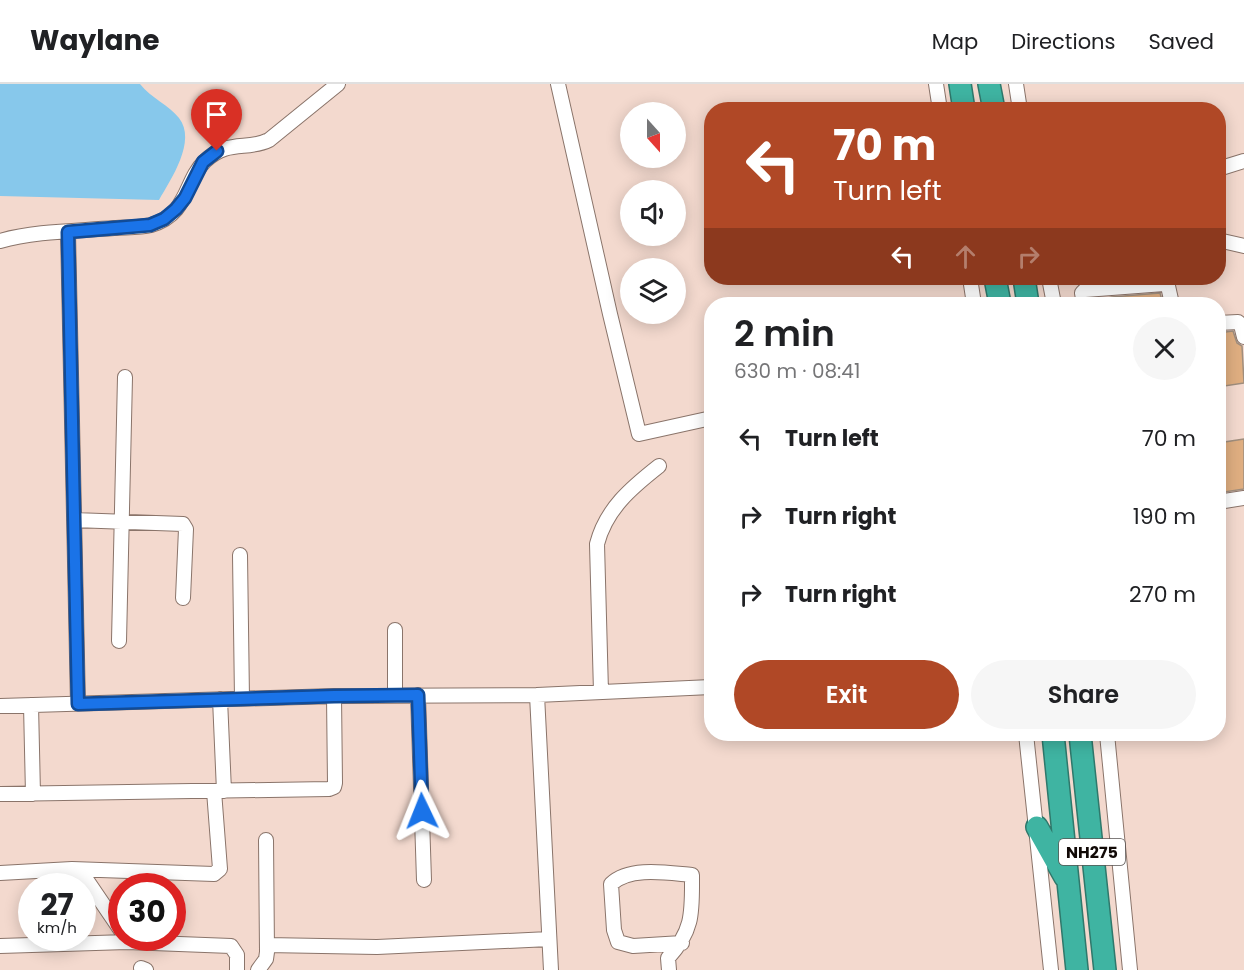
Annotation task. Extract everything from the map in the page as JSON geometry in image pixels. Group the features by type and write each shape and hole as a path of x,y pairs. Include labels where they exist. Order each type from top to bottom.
{"highway":[{"path":"960,84 963,102"},
{"path":"989,84 992,102"},
{"name":"NH275","path":"1054,741 1077,970"},
{"name":"NH275","path":"1081,741 1105,970"},
{"path":"1037,827 1069,882"}],"street":[{"path":"0,241 150,225 164,219 185,198 203,162 217,151 232,146 264,143 338,84"},
{"path":"558,84 609,314 639,434 704,419"},
{"path":"936,84 939,102"},
{"path":"1016,84 1019,102"},
{"path":"1226,167 1244,161"},
{"path":"68,232 78,704"},
{"path":"1226,242 1244,246"},
{"path":"1083,297 1082,293 1085,290 1151,285"},
{"path":"1226,323 1238,322 1242,325 1244,337"},
{"path":"119,641 126,377"},
{"path":"601,692 597,544 601,528 624,494 659,466"},
{"path":"1226,501 1244,498"},
{"path":"74,520 183,524 186,529 183,598"},
{"path":"240,555 242,699"},
{"path":"395,630 395,695"},
{"path":"0,706 334,696 537,695 704,687"},
{"path":"418,695 424,880"},
{"path":"537,695 551,970"},
{"path":"0,795 329,789 334,787 334,696"},
{"path":"0,873 72,869 214,874 218,872 220,869 220,699"},
{"path":"31,705 33,794"},
{"name":"NH275","path":"1027,741 1051,970"},
{"name":"NH275","path":"1108,741 1130,970"},
{"path":"258,970 266,959 267,945 266,840"},
{"path":"72,869 86,879 108,913"},
{"path":"669,970 668,958 682,943 689,926 692,875 636,873 620,876 612,884 614,930 618,942 633,946 682,943"},
{"path":"0,946 108,938"},
{"path":"267,945 377,947 549,939"},
{"path":"186,942 225,945 235,950 237,970"}],"water":[{"path":"0,84 140,84 175,113 184,127 184,149 170,182 159,200 0,196"}],"building":[{"path":"1160,293 1161,297 1112,297"},
{"path":"1233,331 1237,343 1242,346 1244,383 1226,386 1226,332"},
{"path":"1244,439 1244,489 1226,492 1226,442"}],"route":[{"path":"217,151 203,162 185,198 164,219 150,225 68,232 78,704 418,695 422,811"}]}
